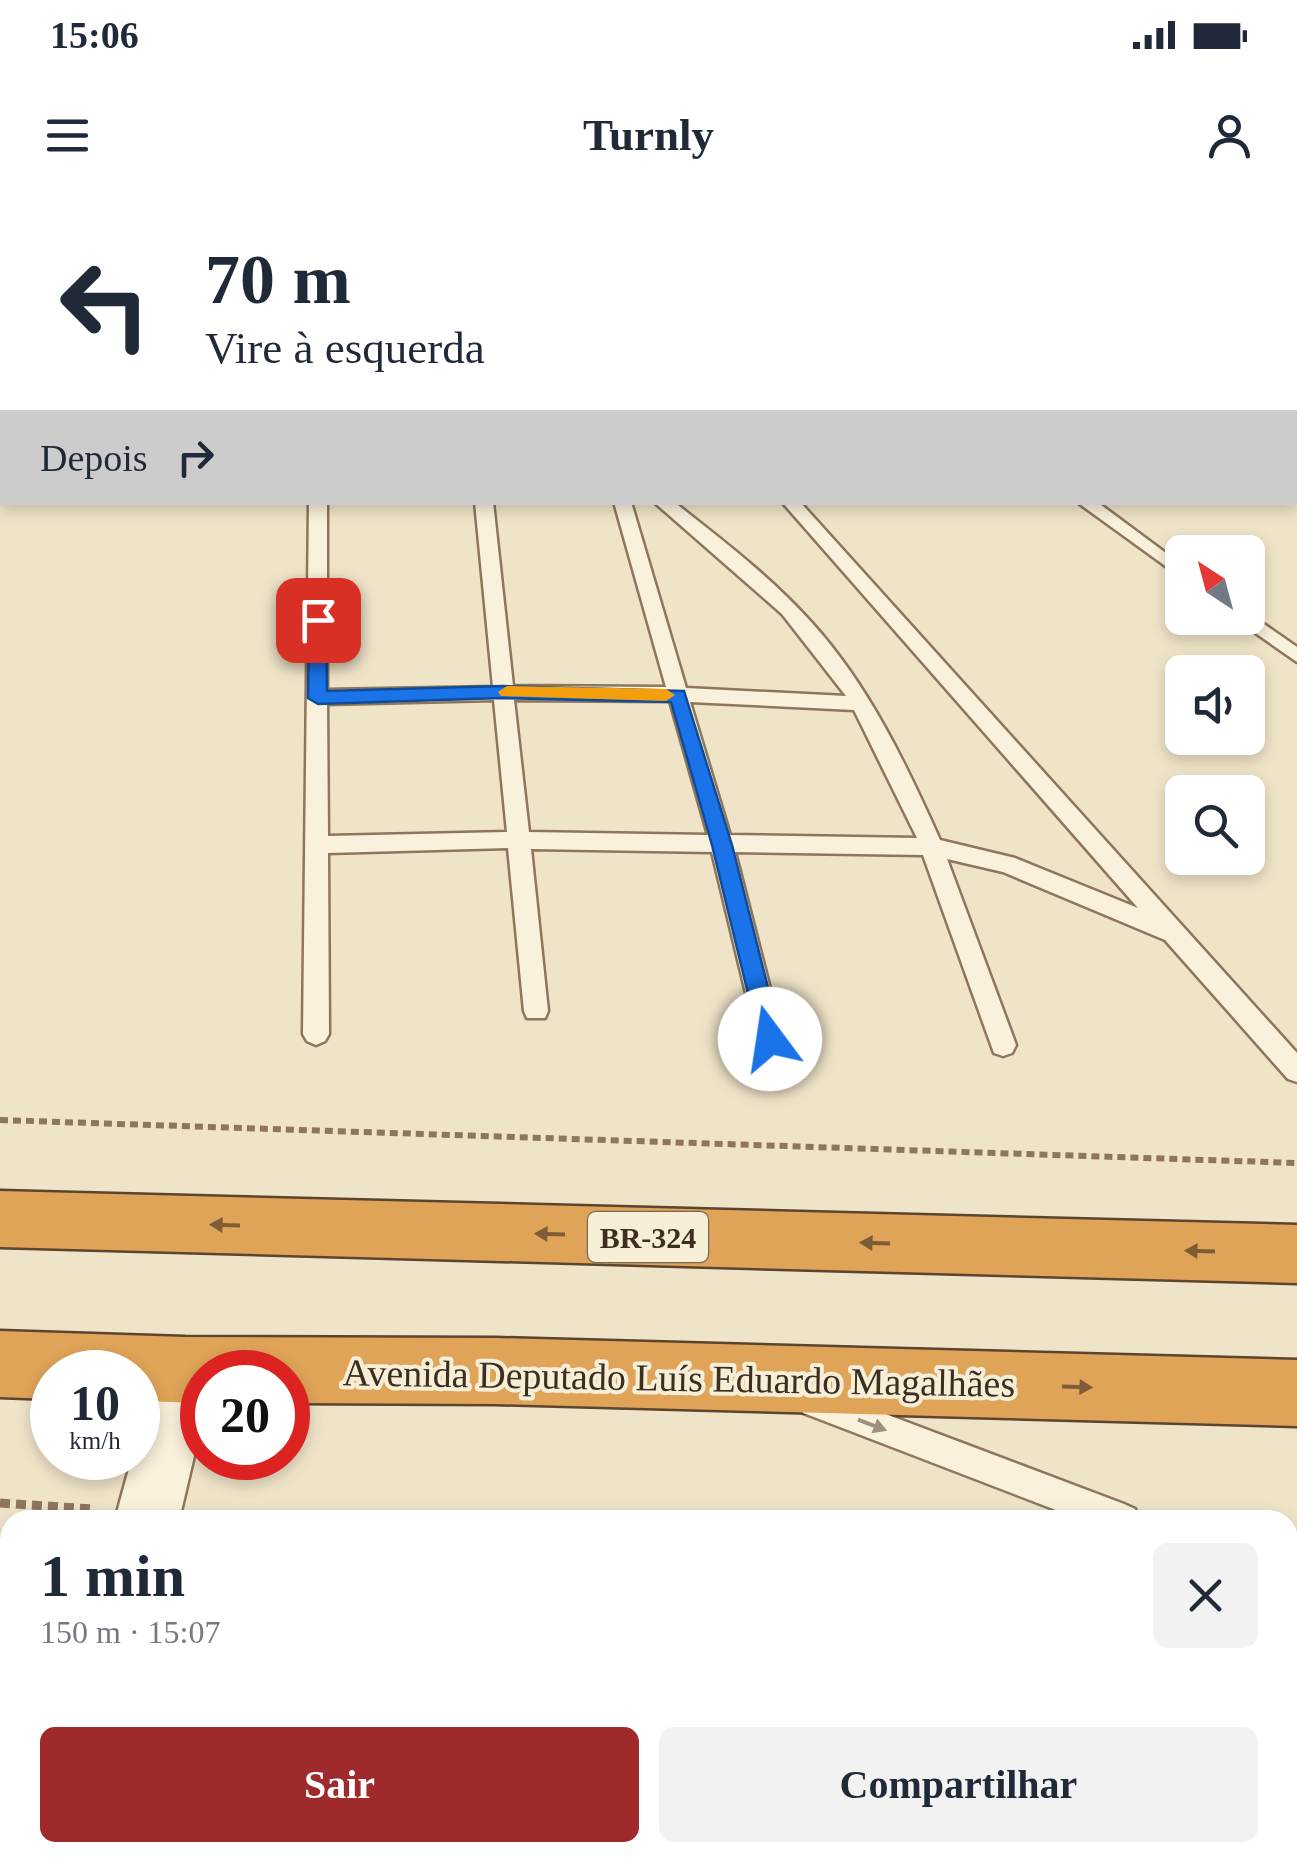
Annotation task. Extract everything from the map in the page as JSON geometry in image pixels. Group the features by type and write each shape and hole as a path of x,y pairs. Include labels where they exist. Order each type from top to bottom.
{"highway":[{"name":"BR-324","path":"0,1219 1297,1254"},
{"name":"Avenida Deputado Luís Eduardo Magalhães","path":"0,1364 180,1370"},
{"name":"Avenida Deputado Luís Eduardo Magalhães","path":"310,1372 748,1378 1297,1393"}],"street":[{"path":"150,1510 180,1390"}],"lane":[{"path":"316,1034 318,505"},
{"path":"484,505 536,1011"},
{"path":"623,505 722,845 770,1039"},
{"path":"666,505 764,587 823,649 861,704 932,846 1003,1044"},
{"path":"793,505 1297,1071"},
{"path":"1089,505 1165,561"},
{"path":"1265,633 1297,656"},
{"path":"318,698 502,692 780,698 861,704"},
{"path":"317,845 516,840 932,846 1007,864 1174,933"},
{"path":"748,1378 1098,1510"}],"path":[{"path":"0,1120 1297,1163"},
{"path":"0,1503 80,1510"}],"slow traffic":[{"path":"507,692 666,695"}],"route":[{"path":"318,620 318,698 502,692 678,696 722,845 770,1039"}]}
